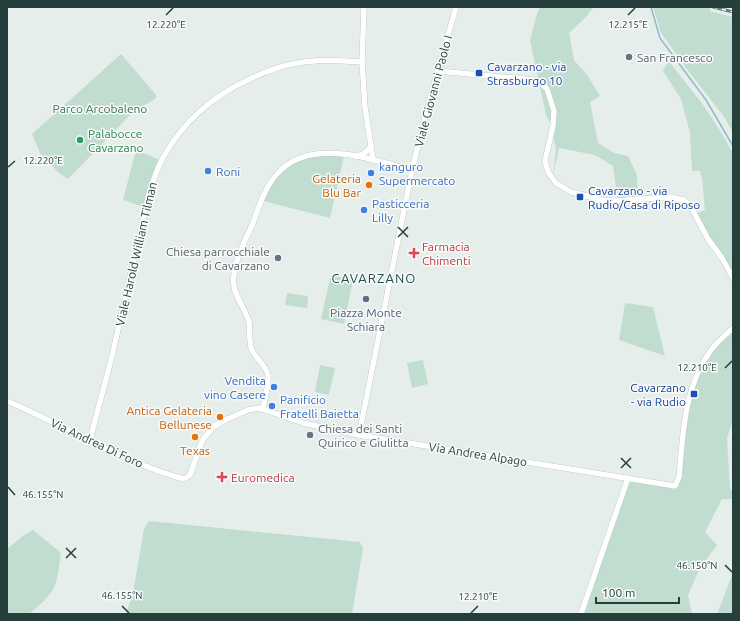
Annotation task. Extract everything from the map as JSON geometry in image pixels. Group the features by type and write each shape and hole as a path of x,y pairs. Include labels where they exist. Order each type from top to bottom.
{"street":[{"path":"364,7 362,62 365,107 373,160"},
{"name":"Viale Giovanni Paolo I","path":"360,435 412,170 456,7"},
{"name":"Viale Harold William Tilman","path":"90,440 112,356 148,198 155,174 162,158 180,131 191,118 236,85 280,67 300,62 334,60 362,62"},
{"path":"438,71 534,80 542,84 547,89 554,111 553,126 545,161 548,172 556,183 571,192 602,200 612,201 671,197 684,200 692,207 708,239 722,258 733,278"},
{"path":"356,157 361,156 366,152 371,145"},
{"path":"263,408 268,375 265,367 250,346 248,321 234,288 234,273 269,186 282,169 299,158 311,155 336,154 373,160 412,170"},
{"name":"Via Andrea Alpago","path":"263,408 309,424 360,435 675,486 679,477 686,409 693,385 700,368 711,350 733,328"},
{"name":"Via Andrea Di Foro","path":"7,401 115,453 150,468 184,479 189,477 202,441 213,427 248,410 263,408"},
{"path":"581,614 628,478"}],"green space":[{"path":"540,7 594,7 569,33 574,60 587,75 600,96 590,102 598,143 614,153 628,156 637,175 638,201 618,202 613,166 595,155 559,148 553,175 556,149 551,125 546,115 530,41"},
{"path":"653,7 710,7 710,11 733,17 733,133 725,118 661,33"},
{"name":"Parco Arcobaleno","path":"121,54 156,95 156,98 131,114 68,179 59,173 40,153 32,134"},
{"path":"668,60 704,106 733,153 733,283 726,266 696,214 705,210 702,178 700,171 692,171 690,133 681,99 663,71"},
{"path":"136,150 160,160 143,207 123,200"},
{"path":"317,152 344,156 330,218 263,201 276,172"},
{"path":"331,275 353,280 344,324 321,319"},
{"path":"287,293 308,296 307,308 285,305"},
{"path":"625,303 653,307 665,356 619,340"},
{"path":"733,327 733,420 727,438 730,489 733,490 733,499 722,499 705,532 717,545 700,568 688,595 692,614 579,614 627,476 679,486 687,409 693,388 710,354"},
{"path":"423,360 428,384 412,388 407,363"},
{"path":"320,365 335,368 329,395 315,392"},
{"path":"149,521 360,542 363,548 352,614 126,614 133,593 144,529"},
{"path":"33,530 61,553 56,582 54,588 45,600 29,614 7,614 7,549 24,535"},
{"path":"733,573 733,614 717,614"}],"waterway":[{"path":"651,7 660,38 706,100 733,146"}],"railway":[{"path":"713,7 733,12"}],"place":[{"name":"San Francesco","path":"629,57"},
{"name":"Cavarzano - via Strasburgo 10","path":"479,73"},
{"name":"Palabocce Cavarzano","path":"80,140"},
{"name":"Roni","path":"208,171"},
{"name":"kanguro Supermercato","path":"371,173"},
{"name":"Gelateria Blu Bar","path":"369,185"},
{"name":"Cavarzano - via Rudio/Casa di Riposo","path":"580,197"},
{"name":"Pasticceria Lilly","path":"364,210"},
{"name":"Farmacia Chimenti","path":"414,253"},
{"name":"Chiesa parrocchiale di Cavarzano","path":"278,258"},
{"name":"Piazza Monte Schiara","path":"366,299"},
{"name":"Vendita vino Casere","path":"274,387"},
{"name":"Cavarzano - via Rudio","path":"694,394"},
{"name":"Panificio Fratelli Baietta","path":"272,406"},
{"name":"Antica Gelateria Bellunese","path":"220,417"},
{"name":"Chiesa dei Santi Quirico e Giulitta","path":"310,435"},
{"name":"Texas","path":"195,437"},
{"name":"Euromedica","path":"222,477"}],"district":[{"name":"CAVARZANO","path":"374,278"}]}
